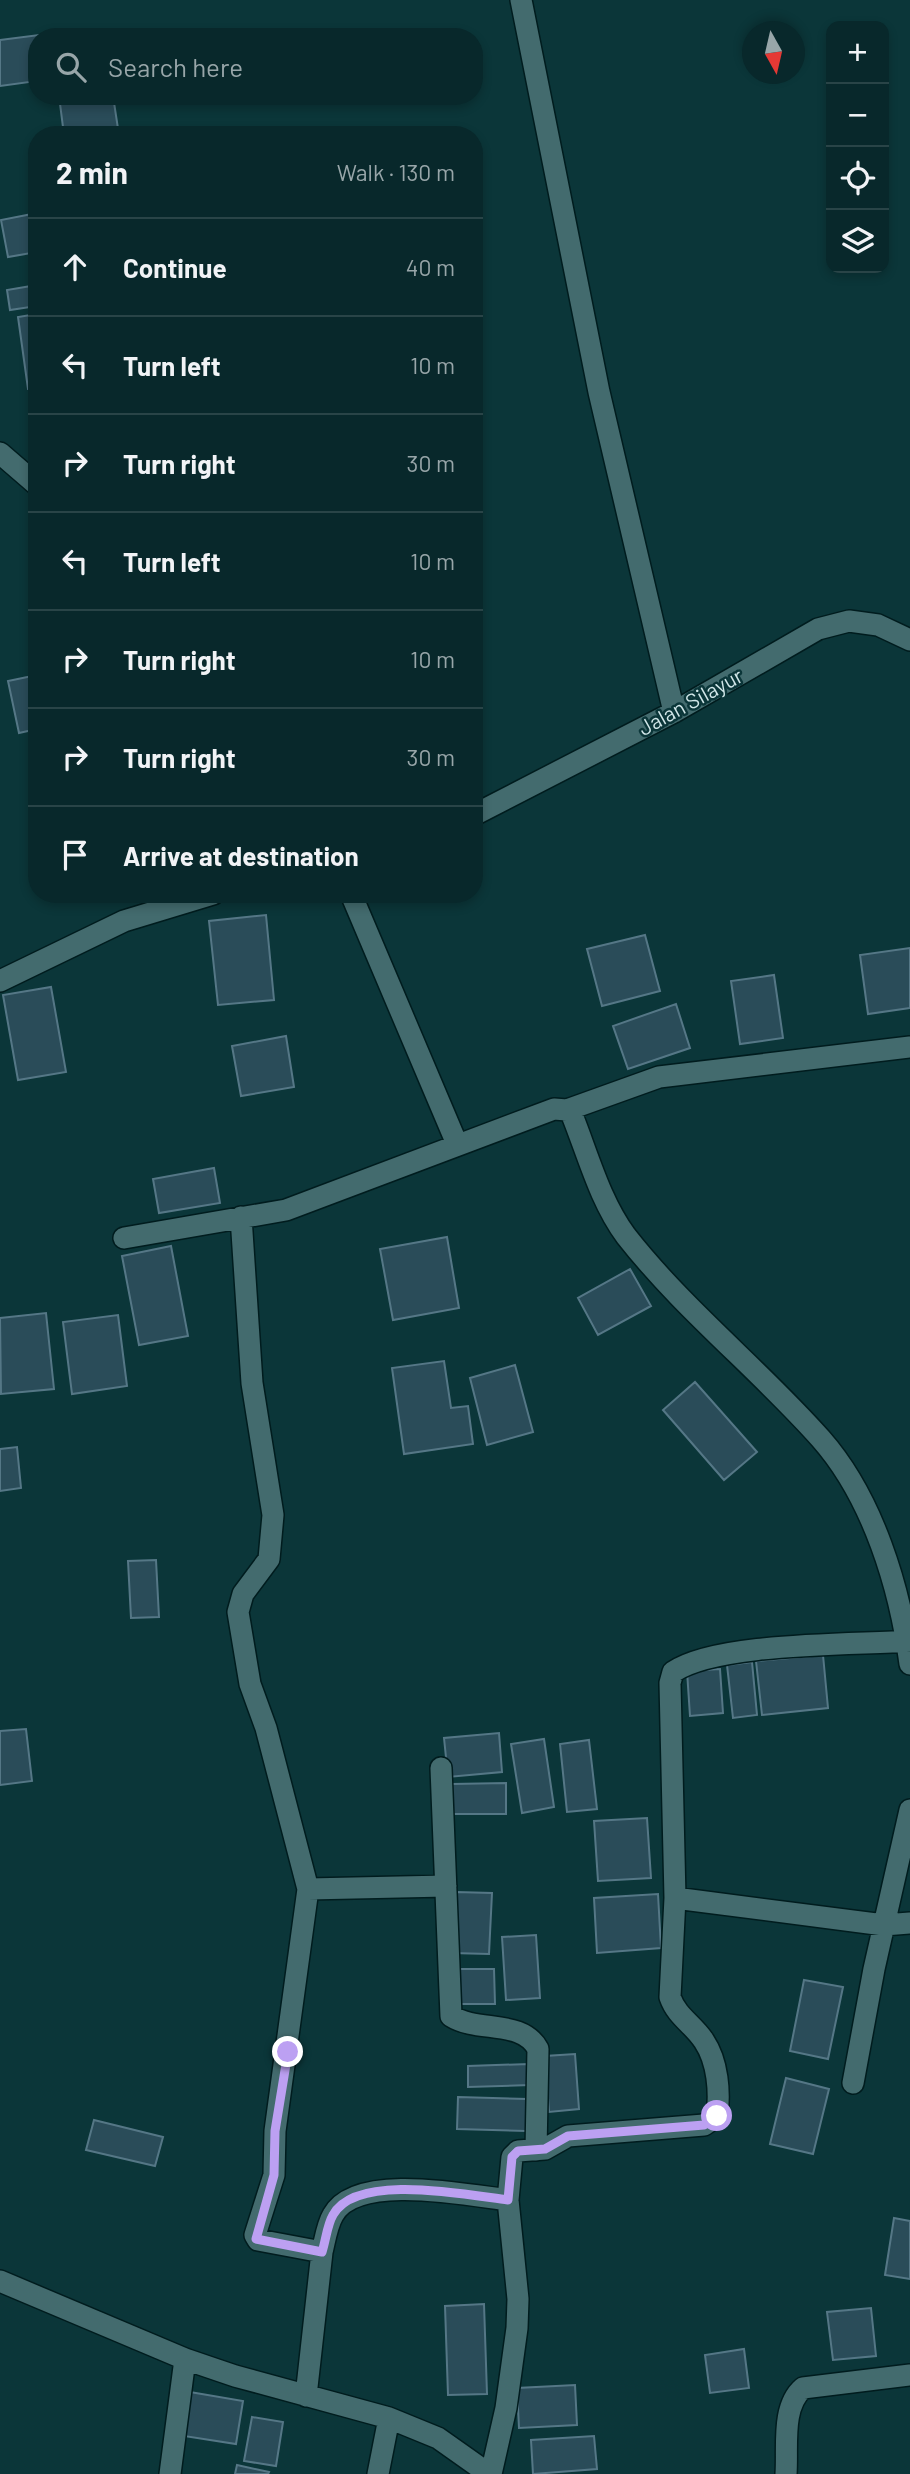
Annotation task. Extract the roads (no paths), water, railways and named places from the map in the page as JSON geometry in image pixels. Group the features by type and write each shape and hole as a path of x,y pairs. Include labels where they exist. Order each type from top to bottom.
{"street":[{"path":"521,0 599,392 674,712"},
{"path":"0,453 28,477"},
{"name":"Jalan Silayur","path":"483,804 674,712 818,628 849,621 878,625 910,640"},
{"path":"0,981 124,921 183,903"},
{"path":"355,903 457,1144"},
{"path":"124,1238 286,1210 554,1109 567,1110 659,1077 910,1047"},
{"path":"567,1110 572,1115 604,1198 625,1234 662,1277 822,1441 850,1480 885,1560 909,1641 910,1664"},
{"path":"241,1217 252,1383 273,1514 269,1559 243,1594 238,1612 250,1684 266,1728 308,1889 275,2131 274,2175 255,2235 258,2240 322,2252"},
{"path":"0,2281 185,2359 306,2396 389,2417 438,2438 490,2474 506,2408 517,2328 518,2299 508,2200 514,2155 524,2150 536,2150 568,2136 704,2125 717,2116 717,2076 713,2065 703,2040 675,2011 670,1997 676,1898 670,1683 673,1672 701,1661 751,1650 909,1641"},
{"path":"441,1768 451,2015 475,2026 523,2032 533,2039 538,2049 536,2150"},
{"path":"853,2083 910,1810"},
{"path":"308,1889 446,1886"},
{"path":"676,1898 884,1925 910,1923"},
{"path":"306,2396 322,2252 333,2215 359,2195 381,2190 508,2200"},
{"path":"170,2474 185,2359"},
{"path":"786,2474 789,2410 793,2396 803,2388 910,2375"},
{"path":"378,2474 389,2417"}]}
